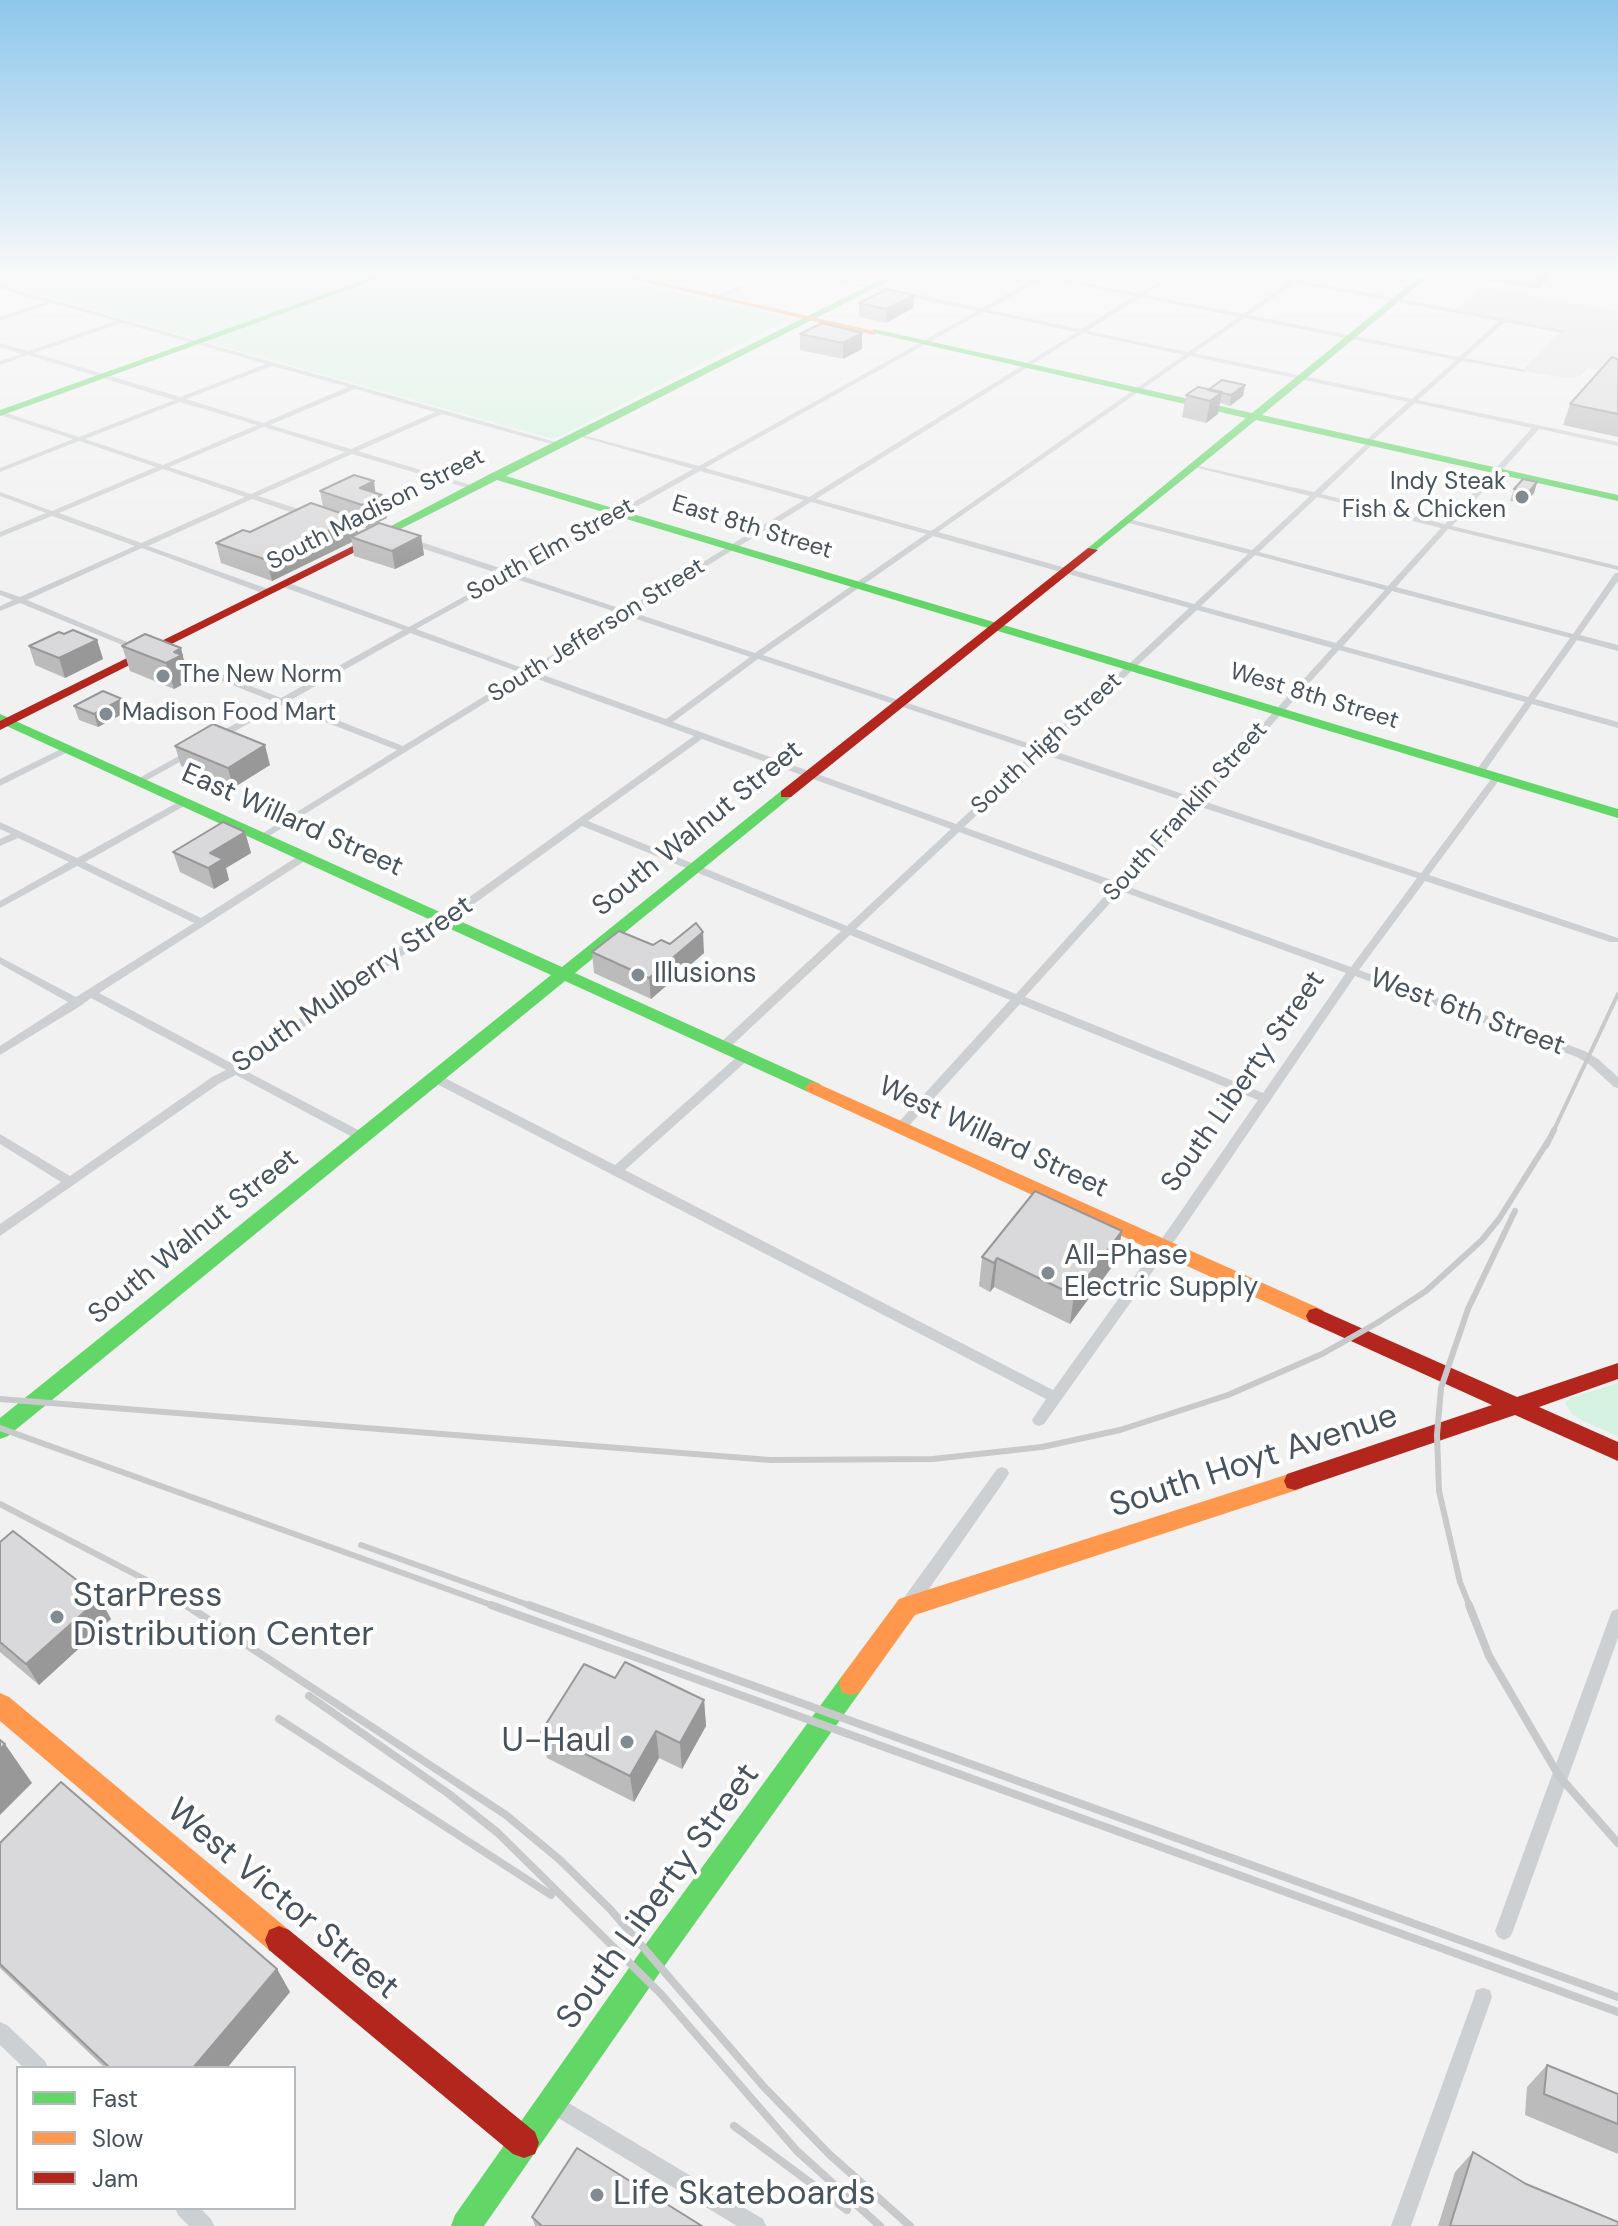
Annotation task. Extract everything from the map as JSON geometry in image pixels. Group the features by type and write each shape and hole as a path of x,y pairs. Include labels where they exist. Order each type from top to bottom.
{"main road":[{"path":"0,413 102,376"},
{"name":"South Madison Street","path":"3,722 692,376"},
{"path":"1073,376 1618,498"},
{"name":"South Walnut Street","path":"0,1430 1196,466 1302,377"},
{"name":"East 8th Street","path":"494,476 996,626"},
{"name":"West 8th Street","path":"996,626 1618,814"},
{"name":"East Willard Street","path":"3,722 563,974"},
{"name":"West Willard Street","path":"563,974 1618,1452"},
{"name":"South Hoyt Avenue","path":"907,1607 1422,1440 1618,1371"},
{"name":"South Liberty Street","path":"466,2226 907,1607"},
{"name":"West Victor Street","path":"0,1705 442,2078 524,2143"}],"street":[{"path":"102,376 471,488"},
{"path":"0,470 240,376"},
{"path":"314,376 557,444"},
{"name":"South Elm Street","path":"211,741 861,376"},
{"name":"South Jefferson Street","path":"261,838 1008,376"},
{"path":"668,722 757,655 1155,376"},
{"path":"1297,376 1618,444"},
{"name":"South High Street","path":"724,1046 1441,376"},
{"path":"0,535 354,387"},
{"path":"0,609 440,412"},
{"path":"0,413 312,516"},
{"name":"South Franklin Street","path":"901,1127 1537,427"},
{"path":"577,434 1618,725"},
{"path":"1196,466 1618,568"},
{"name":"West 6th Street","path":"0,494 141,546 408,629 1581,1054 1618,1084"},
{"path":"1128,520 1618,648"},
{"path":"374,534 509,573 1614,940"},
{"name":"South Liberty Street","path":"1039,1420 1353,971 1424,877 1530,701 1618,575"},
{"path":"0,592 405,750"},
{"name":"South Mulberry Street","path":"0,1231 216,1080 234,1071 702,735"},
{"path":"137,782 198,748"},
{"path":"0,783 65,750"},
{"path":"0,905 183,803"},
{"path":"581,822 1266,1099"},
{"path":"0,825 203,923"},
{"path":"0,843 18,834"},
{"path":"0,1051 304,857"},
{"path":"0,960 78,1003"},
{"path":"92,994 362,1137"},
{"path":"616,1171 745,1056"},
{"path":"435,1078 1054,1397"},
{"path":"0,1138 70,1182"},
{"path":"907,1607 1002,1473"},
{"path":"1504,1931 1618,1616"},
{"path":"1401,2226 1483,1997"},
{"path":"0,2032 36,2066"},
{"path":"552,2103 756,2226"},
{"path":"187,2210 204,2226"}],"green space":[{"path":"328,376 678,376 559,437 550,438"},
{"path":"1618,1383 1618,1436 1583,1421 1572,1414 1565,1403 1570,1398"}],"building":[{"path":"1595,376 1618,376 1618,414 1570,404"},
{"path":"1222,380 1245,385 1231,395 1208,390"},
{"path":"1198,387 1222,392 1210,401 1186,395"},
{"path":"354,475 374,481 360,488 382,495 362,505 320,491"},
{"path":"1523,479 1537,482 1528,493 1514,489"},
{"path":"311,503 355,518 267,560 216,543 243,530 250,532"},
{"path":"379,523 421,536 392,551 351,537"},
{"path":"73,630 97,640 59,658 29,646 59,632 64,634"},
{"path":"145,634 181,648 174,652 182,655 166,663 122,646"},
{"path":"103,691 122,699 94,714 74,706"},
{"path":"213,724 265,745 228,768 175,746"},
{"path":"223,822 245,832 210,853 223,859 208,868 173,852"},
{"path":"696,923 703,932 649,978 592,952 619,931 653,945 661,940 670,944"},
{"path":"1035,1191 1122,1231 1074,1295 997,1258 994,1263 982,1257"},
{"name":"StarPress Distribution Center","path":"13,1531 100,1598 26,1664 0,1642 0,1542"},
{"path":"625,1662 704,1700 680,1743 656,1731 630,1776 541,1732 584,1664 615,1678"},
{"path":"61,1782 277,1969 195,2066 108,2066 0,1964 0,1843"},
{"path":"1547,2065 1618,2094 1618,2124 1544,2094"},
{"name":"Life Skateboards","path":"577,2148 702,2226 542,2226 532,2217"},
{"path":"1473,2152 1526,2184 1618,2222 1618,2226 1450,2226"}],"railway":[{"path":"1553,1132 1618,994"},
{"path":"1550,1138 1553,1132"},
{"path":"0,1399 770,1460 933,1459 1042,1447 1120,1430 1228,1395 1322,1354 1377,1323 1426,1291 1482,1240 1499,1219 1550,1138"},
{"path":"1546,1146 1550,1138"},
{"path":"1470,1607 1460,1582 1439,1491 1437,1435 1441,1388 1468,1309 1515,1211"},
{"path":"0,1428 497,1607"},
{"path":"0,1504 150,1582 189,1607"},
{"path":"361,1545 534,1607"},
{"path":"186,1605 506,1815 560,1860 610,1909 764,2087 829,2154 910,2226"},
{"path":"491,1605 1618,2012"},
{"path":"529,1605 1618,1997"},
{"path":"1469,1605 1489,1656 1559,1776 1618,1843"},
{"path":"309,1696 449,1794 498,1833 661,1994 797,2151 880,2226"},
{"path":"279,1719 551,1895"},
{"path":"734,2126 847,2210"}],"traffic: fast":[{"path":"0,413 103,376"},
{"path":"355,548 696,376"},
{"path":"1071,376 1618,498"},
{"path":"1092,550 1304,376"},
{"path":"494,476 1618,814"},
{"path":"0,718 814,1088"},
{"path":"0,1430 786,794"},
{"path":"466,2226 653,1958 851,1684"}],"traffic: slow":[{"path":"814,1088 1316,1316"},
{"path":"851,1684 907,1607 1295,1481"},
{"path":"0,1705 279,1940"}],"traffic: jam":[{"path":"1,726 355,548"},
{"path":"786,794 1092,550"},
{"path":"1316,1316 1618,1452"},
{"path":"1295,1481 1618,1371"},
{"path":"279,1940 524,2143"}],"place":[{"name":"Indy Steak Fish & Chicken","path":"1522,497"},
{"name":"The New Norm","path":"163,676"},
{"name":"Madison Food Mart","path":"106,714"},
{"name":"Illusions","path":"638,975"},
{"name":"All-Phase Electric Supply","path":"1048,1273"},
{"name":"StarPress Distribution Center","path":"57,1617"},
{"name":"U-Haul","path":"627,1742"},
{"name":"Life Skateboards","path":"597,2195"}]}
